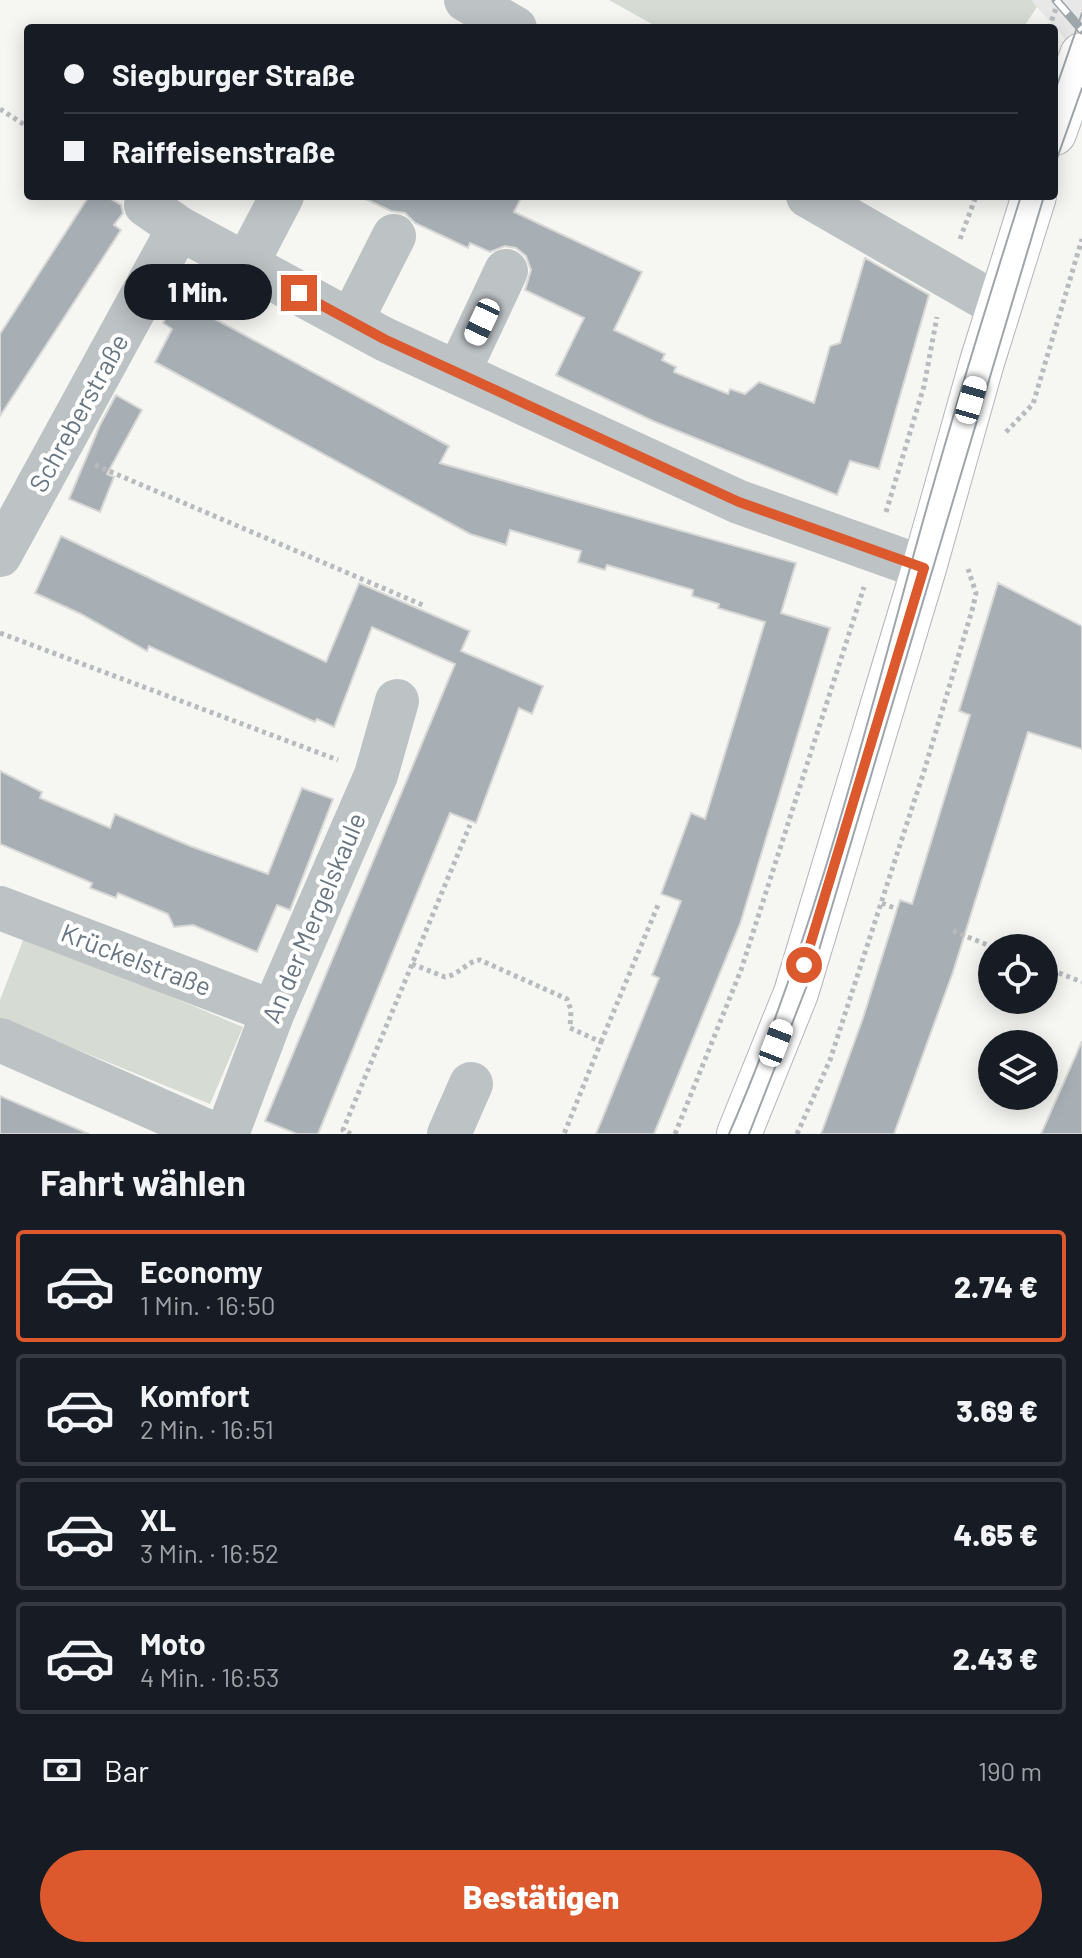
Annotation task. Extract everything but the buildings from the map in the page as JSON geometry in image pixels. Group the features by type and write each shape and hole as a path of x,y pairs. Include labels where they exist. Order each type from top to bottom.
{"main road":[{"path":"1058,122 1082,55"},
{"path":"739,1134 796,993 1033,200"}],"street":[{"path":"466,0 508,24"},
{"path":"149,200 146,205 179,228 384,339 739,502 924,568"},
{"path":"246,265 280,200"},
{"path":"815,200 999,306"},
{"name":"Schreberstraße","path":"0,555 179,228"},
{"path":"351,321 394,236"},
{"path":"458,373 506,271"},
{"name":"An der Mergelskaule","path":"227,1134 273,1012 376,775 397,701"},
{"name":"Krückelstraße","path":"0,908 273,1012"},
{"path":"0,1040 213,1134"},
{"path":"449,1134 471,1084"}],"path":[{"path":"1050,24 1059,0"},
{"path":"0,109 24,124"},
{"path":"675,1134 741,970 823,719 924,386 941,292 975,200"},
{"path":"1000,437 1033,404 1082,239"},
{"path":"59,450 425,606"},
{"path":"797,1134 830,1060 973,607 976,593 966,562"},
{"path":"0,633 376,775"},
{"path":"351,1134 343,1130 470,825"},
{"path":"882,903 897,909"},
{"path":"564,1134 658,905"},
{"path":"953,931 978,941"},
{"path":"412,964 445,977 459,973 470,962 480,960 567,999 571,1010 570,1028 601,1042"},
{"path":"1058,973 1082,982"}],"shaded area":[{"path":"609,0 1031,0 1037,7 1026,24 652,24"},
{"path":"1031,0 1082,0 1082,58 1058,31 1058,24 1052,24"},
{"path":"25,935 243,1027 210,1104 0,1018 0,1000"}],"tram line":[{"path":"1058,82 1082,13"},
{"path":"1058,156 1082,88"},
{"path":"729,1134 783,996 830,854 936,474 1020,200"},
{"path":"749,1134 813,970 1043,200"}],"railway":[{"path":"1056,0 1082,30"}],"route":[{"path":"299,293 384,339 739,502 924,568 804,965"}]}
